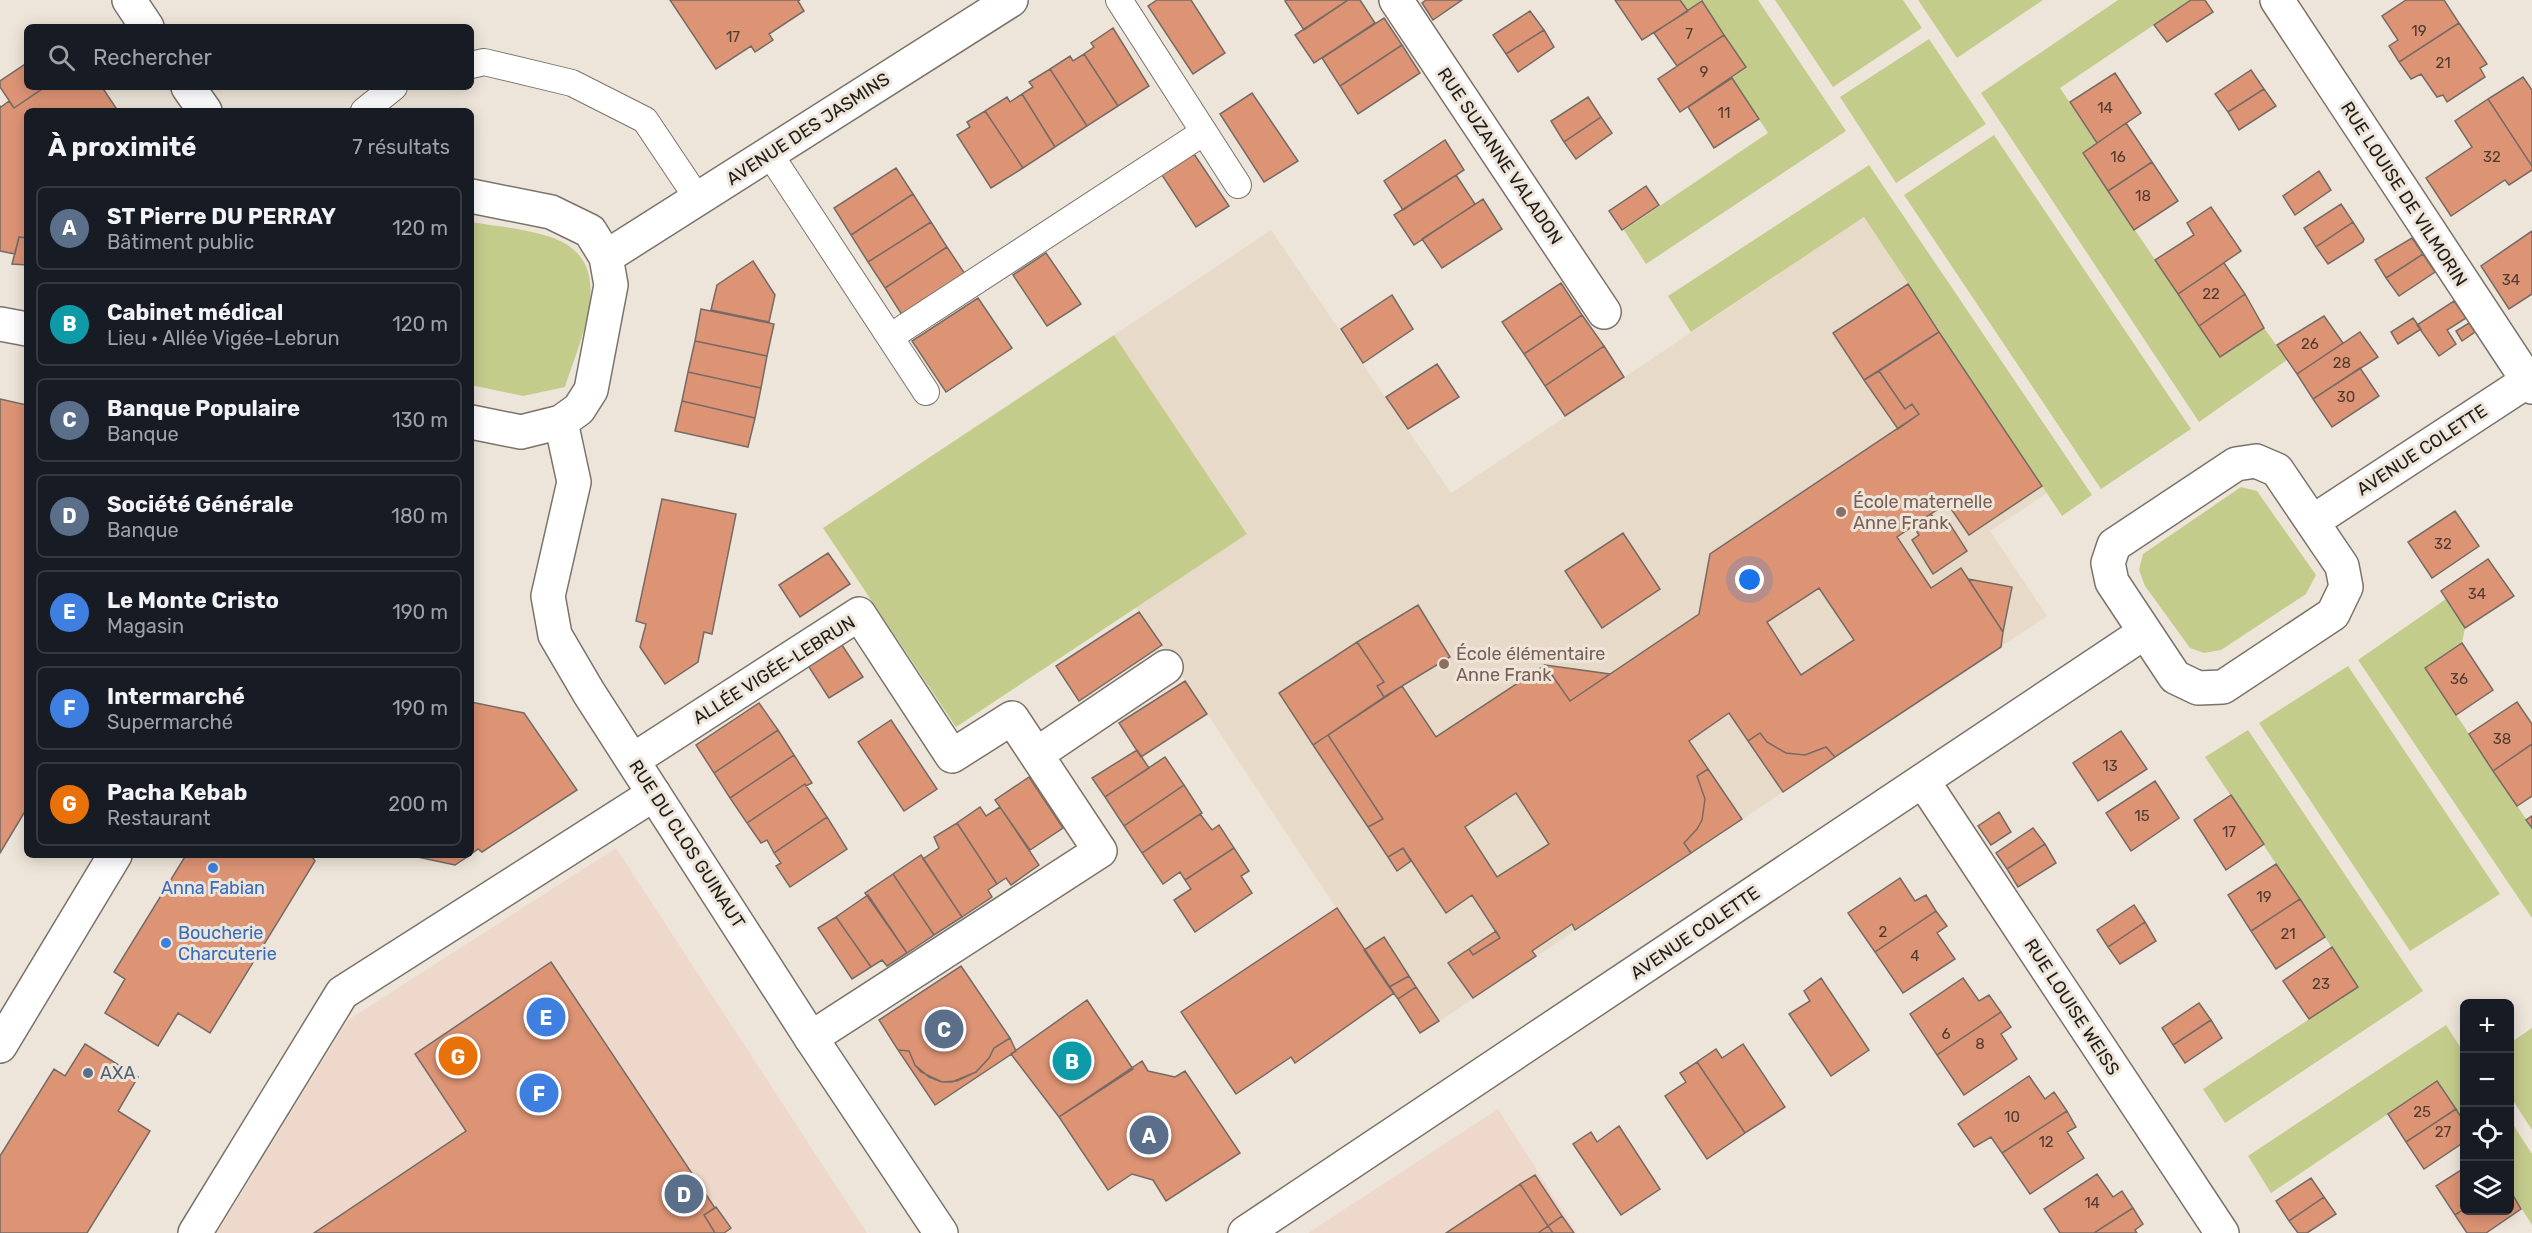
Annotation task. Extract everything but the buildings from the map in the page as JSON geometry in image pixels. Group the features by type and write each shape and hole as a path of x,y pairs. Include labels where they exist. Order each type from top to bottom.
{"street":[{"path":"129,0 145,24"},
{"name":"AVENUE DES JASMINS","path":"606,257 1011,0"},
{"name":"RUE SUZANNE VALADON","path":"1396,0 1604,312"},
{"name":"RUE LOUISE DE VILMORIN","path":"2277,0 2530,382"},
{"path":"190,90 203,108"},
{"path":"474,197 551,212 590,231 606,257 611,285 591,390 579,410 561,422 521,432 474,423"},
{"path":"0,324 24,328"},
{"name":"AVENUE COLETTE","path":"2312,522 2530,382"},
{"name":"RUE DU CLOS GUINAUT","path":"561,422 574,482 548,596 555,635 811,1038 941,1233"},
{"path":"2256,461 2277,470 2312,522 2342,566 2346,587 2333,614 2223,687 2198,688 2175,677 2112,582 2108,563 2114,545 2236,464 2256,461"},
{"name":"ALLÉE VIGÉE-LEBRUN","path":"633,760 859,614 952,756 1012,718 1100,851 811,1038"},
{"name":"AVENUE COLETTE","path":"1245,1233 2145,632"},
{"path":"1037,754 1166,667"},
{"name":"RUE LOUISE WEISS","path":"1923,781 2222,1233"},
{"path":"195,1233 342,993 654,794"},
{"path":"0,1046 113,858"}],"lane":[{"path":"1119,0 1238,185"},
{"path":"474,64 484,62 572,83 645,120 698,199"},
{"path":"368,108 390,90"},
{"path":"890,337 1204,132"},
{"path":"770,153 926,392"}],"shaded area":[{"name":"École élémentaire Anne Frank","path":"1864,217 2047,493 1990,531 2047,616 1420,1034 1136,607 1247,534 1114,335 1271,230 1451,493"},
{"path":"616,848 867,1233 217,1233 348,1020"},
{"path":"1498,1109 1577,1233 1308,1233"}],"green space":[{"path":"1680,0 1758,0 1846,131 1646,264 1624,230 1768,133 1732,78 1746,67 1702,2 1688,11"},
{"path":"1775,0 1903,0 1922,28 1833,87"},
{"path":"1918,0 2043,0 1957,58"},
{"path":"2118,0 2191,0 2060,88 2097,143 2083,153 2220,356 2264,328 2287,360 2199,422 1981,93"},
{"path":"1929,39 1986,124 1896,183 1840,97"},
{"path":"1994,135 2191,429 2101,489 1904,195"},
{"path":"1869,165 2092,495 2062,516 1864,217 1691,332 1668,296"},
{"path":"474,222 544,235 568,245 583,260 590,279 590,299 586,322 565,387 523,396 474,386"},
{"path":"1114,335 1247,534 956,727 823,528"},
{"path":"2241,487 2257,491 2316,575 2306,594 2221,650 2204,653 2190,648 2145,586 2139,570 2143,554"},
{"path":"2446,599 2465,628 2462,643 2425,668 2532,828 2532,918 2358,660"},
{"path":"2348,666 2500,894 2410,951 2259,723"},
{"path":"2248,730 2423,991 2225,1123 2203,1089 2358,987 2205,757"},
{"path":"2446,1025 2460,1047 2460,1116 2437,1081 2271,1193 2248,1156"},
{"path":"2532,1028 2532,1130 2514,1102 2514,1040"},
{"path":"2514,1126 2532,1154 2532,1225 2514,1196"}],"place":[{"name":"École maternelle Anne Frank","path":"1841,512"},
{"name":"École élémentaire Anne Frank","path":"1444,664"},
{"name":"Anna Fabian","path":"213,868"},
{"name":"Boucherie Charcuterie","path":"166,943"},
{"name":"Le Monte Cristo","path":"546,1017"},
{"name":"Banque Populaire","path":"944,1029"},
{"name":"Pacha Kebab","path":"458,1056"},
{"name":"Cabinet médical","path":"1072,1061"},
{"name":"AXA","path":"88,1073"},
{"name":"Intermarché","path":"539,1093"},
{"name":"ST Pierre DU PERRAY","path":"1149,1135"},
{"name":"Société Générale","path":"684,1194"}]}
